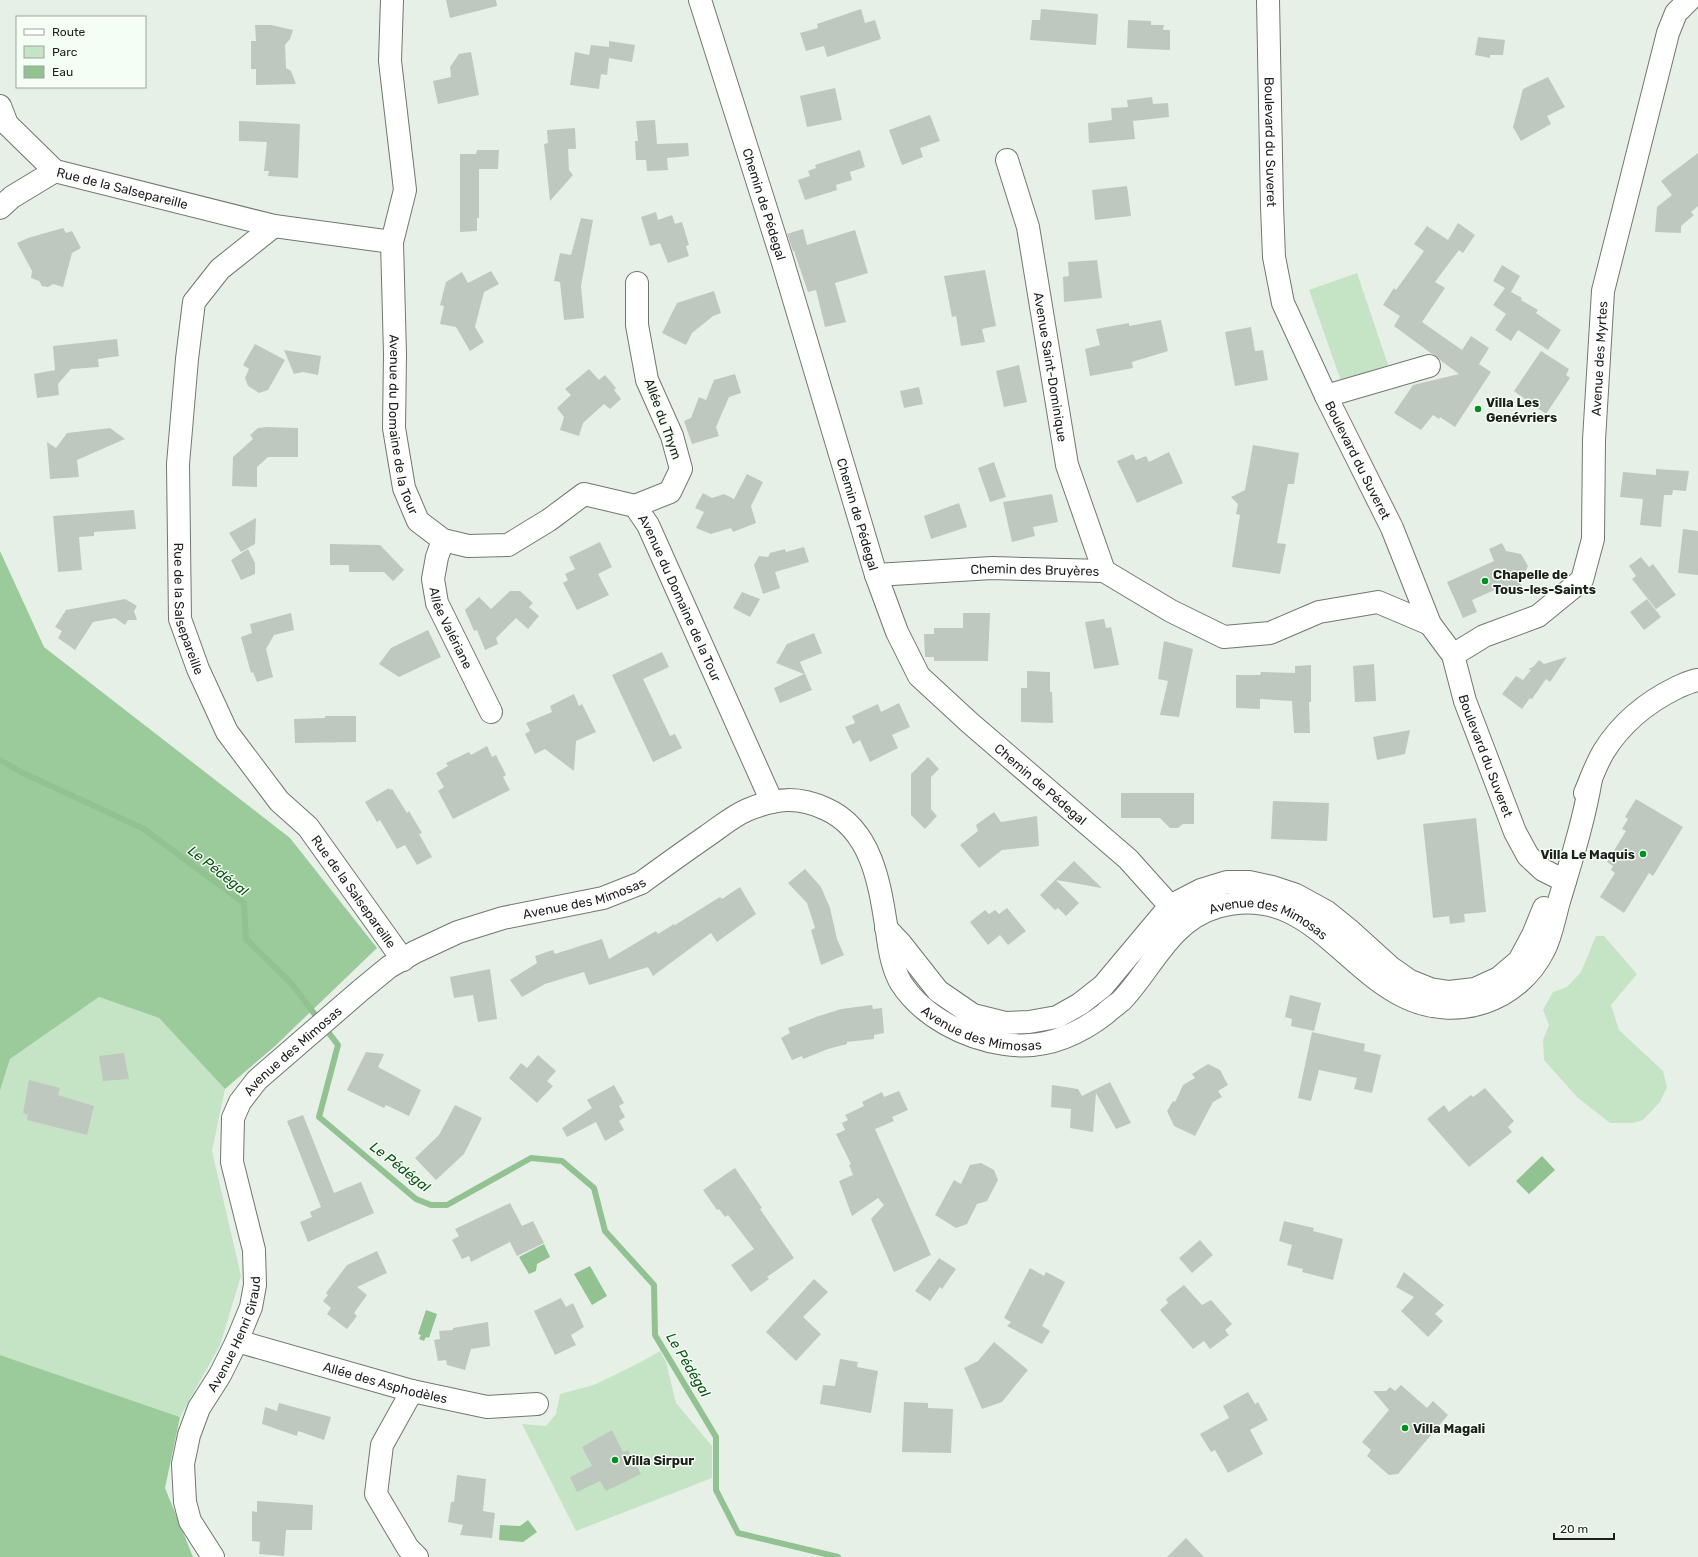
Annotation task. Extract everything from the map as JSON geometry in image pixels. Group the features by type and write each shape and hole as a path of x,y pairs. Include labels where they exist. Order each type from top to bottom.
{"street":[{"name":"Avenue du Domaine de la Tour","path":"392,0 390,60 405,190 392,242 395,354 394,428 404,488 418,521 443,540 468,546 508,545 549,520 584,494 635,506 648,525 772,802"},
{"name":"Chemin de Pédegal","path":"700,0 778,249 876,575 897,632 919,676 970,723 1128,859 1186,924"},
{"name":"Boulevard du Suveret","path":"1268,0 1274,257 1283,303 1326,396 1392,528 1430,624 1453,655 1465,701 1515,832 1528,856 1543,870 1560,879"},
{"name":"Avenue des Myrtes","path":"1453,655 1484,636 1538,616 1582,580 1593,539 1594,440 1603,291 1668,33 1676,13 1689,0"},
{"name":"Rue de la Salsepareille","path":"0,106 7,124 55,171 274,226 392,242"},
{"name":"Avenue Saint-Dominique","path":"1007,160 1028,227 1067,465 1104,570"},
{"path":"0,208 12,197 55,171"},
{"name":"Rue de la Salsepareille","path":"274,226 220,269 194,302 187,359 178,464 180,619 198,669 227,732 279,801 308,827 403,960"},
{"name":"Allée du Thym","path":"635,506 670,492 682,469 672,436 647,380 637,325 637,283"},
{"path":"1326,396 1429,366"},
{"name":"Allée Valériane","path":"443,540 437,558 433,579 437,603 491,712"},
{"name":"Chemin des Bruyères","path":"876,575 992,568 1104,570 1171,611 1224,637 1270,633 1319,612 1378,602 1430,624"},
{"name":"Avenue des Mimosas","path":"969,1025 1029,1022 1057,1017 1080,1004 1103,986 1170,906 1201,890 1227,882 1249,882 1272,887 1296,895 1327,912 1390,967 1410,981 1430,989 1449,992 1475,989 1499,978 1519,961 1560,879 1586,812 1591,779 1604,751 1620,728 1634,715 1664,694 1698,680"},
{"name":"Avenue des Mimosas","path":"240,1102 257,1080 389,967 458,932 504,918 603,898 641,883 744,811 772,802 796,799 816,804 835,813 848,824 864,844 876,868 890,954 901,982 922,1008 969,1025 1005,1044 1039,1045 1068,1038 1094,1022 1121,1001 1165,943 1186,924 1198,915 1214,908 1240,903 1259,903 1294,914 1313,926 1368,972 1404,996 1439,1007 1463,1008 1486,1003 1510,990 1529,972 1545,949 1560,879"},
{"name":"Avenue Henri Giraud","path":"213,1557 190,1520 185,1502 183,1464 189,1435 199,1408 220,1375 237,1341 251,1307 255,1285 254,1250 232,1162 233,1118 240,1102"},
{"name":"Allée des Asphodèles","path":"237,1341 412,1391 487,1407 537,1404"},
{"path":"412,1391 382,1445 376,1494 408,1548 417,1557"}],"green space":[{"path":"1357,273 1388,365 1341,381 1309,290"},
{"path":"1596,936 1604,936 1637,974 1611,1005 1619,1030 1663,1071 1667,1087 1660,1102 1643,1120 1633,1123 1610,1123 1577,1097 1544,1060 1543,1040 1549,1025 1543,1010 1553,992 1567,987 1581,972"},
{"path":"99,997 159,1018 225,1089 212,1151 241,1276 220,1345 180,1417 0,1355 0,1091 10,1059"},
{"path":"660,1351 666,1362 676,1403 712,1446 712,1478 576,1531 522,1424 546,1426 556,1414 560,1394 594,1385"}],"shaded area":[{"path":"0,551 44,647 290,838 377,948 275,1046 225,1089 159,1018 99,997 10,1059 0,1091"},
{"path":"0,1355 180,1417 165,1488 193,1557 0,1557"}],"water":[{"path":"1542,1156 1555,1170 1529,1194 1516,1181"},
{"path":"544,1244 550,1257 537,1264 536,1271 529,1274 519,1257"},
{"path":"590,1266 607,1296 592,1305 574,1274"},
{"path":"426,1310 437,1314 429,1338 426,1337 424,1341 419,1339 421,1335 418,1334"},
{"path":"528,1520 537,1532 523,1542 499,1540 500,1525 520,1526"}],"building":[{"path":"446,0 496,0 497,6 450,18"},
{"path":"861,9 865,23 875,20 881,39 827,57 824,46 806,51 800,33 818,28 817,24"},
{"path":"1041,9 1098,14 1096,45 1030,40 1032,20 1040,20"},
{"path":"1128,20 1151,21 1151,25 1164,25 1163,30 1170,30 1170,50 1127,48"},
{"path":"255,25 271,25 293,30 290,39 285,45 286,68 291,71 296,84 256,85 256,69 251,69 251,41 256,41"},
{"path":"1478,37 1505,40 1503,55 1490,55 1490,58 1475,55"},
{"path":"609,41 635,45 632,62 609,58 607,75 601,74 599,89 570,85 575,52 589,55 591,45 609,47"},
{"path":"471,52 479,95 438,104 433,81 451,77 450,67 459,54"},
{"path":"1548,77 1565,107 1547,116 1551,124 1521,141 1513,127 1523,89"},
{"path":"835,88 842,120 807,127 800,96"},
{"path":"1152,97 1153,104 1168,103 1169,117 1133,121 1135,139 1089,143 1088,123 1112,120 1111,108 1128,107 1127,100"},
{"path":"930,115 940,141 920,148 923,157 902,165 889,130"},
{"path":"655,120 657,144 688,143 689,156 667,158 668,170 647,171 646,160 636,160 635,141 638,141 636,121"},
{"path":"239,121 300,124 298,178 268,176 269,171 264,171 267,142 239,141"},
{"path":"575,128 576,149 568,149 569,170 573,175 550,201 544,144 548,143 547,130"},
{"path":"477,150 499,150 498,169 479,169 479,218 477,218 477,231 460,232 460,154 476,154"},
{"path":"860,150 865,167 850,172 852,180 836,185 837,190 805,200 798,180 810,176 808,171 816,168 815,165"},
{"path":"1698,153 1698,206 1691,212 1694,215 1681,226 1681,233 1655,232 1657,207 1672,195 1661,181"},
{"path":"1127,186 1131,216 1095,220 1092,190"},
{"path":"656,212 658,220 672,215 675,224 682,222 689,245 686,246 689,256 668,263 660,243 650,246 641,217"},
{"path":"581,218 593,220 581,286 584,318 564,320 560,282 554,281 560,253 571,255"},
{"path":"1458,223 1475,235 1463,253 1459,250 1435,282 1445,288 1422,322 1462,350 1471,336 1489,348 1479,364 1491,372 1455,427 1440,417 1439,419 1433,415 1421,430 1394,413 1413,385 1459,374 1394,326 1400,316 1383,305 1394,288 1396,290 1424,251 1414,244 1427,226 1448,240"},
{"path":"63,228 66,233 72,231 81,248 72,253 63,287 53,284 48,287 42,286 39,281 31,278 32,271 17,243 28,238"},
{"path":"803,229 807,245 855,230 868,273 835,283 846,322 825,327 816,290 808,292 787,234"},
{"path":"1097,260 1102,298 1064,302 1063,277 1069,276 1068,262"},
{"path":"1502,265 1520,276 1511,292 1538,310 1536,313 1561,330 1548,350 1518,330 1511,341 1495,330 1506,314 1493,305 1505,288 1493,281"},
{"path":"985,270 996,326 982,329 985,342 961,346 956,316 952,317 944,276"},
{"path":"491,271 499,284 484,292 475,327 484,342 470,351 456,327 440,324 444,306 440,305 446,282 462,272 468,283"},
{"path":"714,291 721,313 713,316 692,333 686,345 662,333 677,303"},
{"path":"1161,320 1168,351 1132,362 1133,368 1090,376 1085,349 1100,345 1096,329 1129,323 1129,326"},
{"path":"1251,327 1255,351 1263,350 1268,380 1235,386 1225,332"},
{"path":"117,339 119,356 98,359 99,367 71,369 58,384 59,395 37,398 34,374 55,370 53,346"},
{"path":"255,344 285,360 268,390 259,393 248,386 245,378 249,369 243,365"},
{"path":"284,350 321,356 318,375 303,372 294,374"},
{"path":"1541,351 1569,369 1566,375 1570,378 1546,414 1514,391"},
{"path":"1019,365 1027,402 1004,407 996,371"},
{"path":"589,369 599,380 605,375 616,388 614,390 621,399 610,409 604,404 583,423 579,436 560,430 564,417 557,408 571,395 565,389"},
{"path":"735,374 741,393 729,397 716,427 719,436 692,444 684,421 691,418 699,397 706,400 714,380"},
{"path":"919,387 923,404 904,408 900,391"},
{"path":"110,428 125,439 77,460 79,477 50,479 47,442 56,448 67,433"},
{"path":"258,428 298,428 298,457 268,457 257,467 257,487 232,486 233,457 253,439 250,435"},
{"path":"1253,445 1299,453 1294,484 1288,484 1277,543 1286,544 1280,574 1232,567 1240,515 1236,514 1238,504 1231,497 1245,490"},
{"path":"1169,452 1183,483 1137,503 1117,461 1133,454 1136,460 1146,456 1149,462"},
{"path":"994,462 1006,497 990,502 978,468"},
{"path":"1656,469 1689,471 1686,491 1673,490 1672,495 1664,495 1661,527 1640,525 1643,499 1620,497 1623,472 1656,475"},
{"path":"747,474 763,482 751,506 756,523 733,532 731,528 711,534 696,528 704,512 695,508 703,493 712,498 724,494 734,499"},
{"path":"1052,494 1058,522 1033,527 1035,536 1012,542 1003,502"},
{"path":"959,503 967,527 931,539 924,516"},
{"path":"134,510 136,529 94,532 94,536 79,537 82,570 58,572 53,516"},
{"path":"256,518 255,544 241,552 229,533"},
{"path":"1683,529 1698,531 1698,575 1678,573"},
{"path":"600,542 612,567 598,574 609,595 577,610 563,583 568,580 565,574 575,569 569,557"},
{"name":"Chapelle de Tous-les-Saints","path":"1502,543 1506,551 1521,554 1528,566 1520,583 1524,590 1510,596 1504,586 1472,600 1477,612 1463,618 1447,582 1494,561 1489,549"},
{"path":"330,544 380,545 404,570 393,581 384,572 349,572 349,565 330,565"},
{"path":"804,547 809,562 775,572 780,588 763,594 754,565 759,556 768,557 770,553 785,549 786,552"},
{"path":"248,549 255,563 255,574 241,580 231,560"},
{"path":"1641,557 1649,567 1653,564 1676,595 1656,609 1632,579 1636,576 1629,566"},
{"path":"510,591 520,591 533,603 529,607 539,616 528,629 516,618 496,638 498,644 485,650 477,630 474,631 465,610 479,597 491,609"},
{"path":"742,592 760,599 750,617 733,608"},
{"path":"125,599 137,606 134,611 137,620 128,620 125,625 115,618 93,622 75,650 58,638 62,631 55,627 66,610"},
{"path":"1647,599 1661,617 1644,630 1630,612"},
{"path":"291,613 294,630 274,635 266,649 273,677 257,682 253,672 251,673 241,637 252,633 250,624"},
{"path":"963,613 990,613 988,661 934,661 934,657 925,657 924,634 934,634 934,628 963,628"},
{"path":"1104,619 1106,628 1111,627 1119,665 1094,669 1085,622"},
{"path":"428,630 441,657 399,677 379,664 391,648"},
{"path":"814,633 822,653 800,662 812,690 780,703 774,688 804,674 776,663 787,644"},
{"path":"1164,641 1193,649 1179,717 1160,715 1168,681 1158,679"},
{"path":"662,652 669,667 643,679 670,736 675,734 682,748 653,762 612,675"},
{"path":"1567,657 1550,682 1546,679 1532,699 1530,698 1522,709 1502,694 1516,676 1523,680 1531,670 1528,669 1533,667 1539,660 1544,664"},
{"path":"1374,664 1376,701 1355,702 1353,666"},
{"path":"1311,665 1311,702 1309,702 1310,733 1294,733 1292,701 1260,699 1260,709 1236,708 1236,675 1260,675 1261,672 1295,673 1295,666"},
{"path":"1027,671 1050,672 1053,723 1021,722 1021,688 1027,688"},
{"path":"574,694 579,706 582,704 596,732 576,741 574,771 545,749 535,754 525,734 530,731 526,723 552,712 550,706"},
{"path":"899,703 910,727 892,735 898,748 870,762 860,740 853,744 845,727 855,723 852,716 878,704 881,712"},
{"path":"325,716 356,716 356,742 295,743 294,719 325,718"},
{"path":"1410,730 1405,754 1377,760 1373,737"},
{"path":"487,746 492,757 496,755 506,775 503,777 510,790 453,819 438,791 444,787 436,773 448,766 446,763 469,752 471,755"},
{"path":"928,757 939,769 931,777 931,809 937,816 925,829 911,815 911,774"},
{"path":"389,788 390,790 392,789 407,813 409,811 422,833 419,834 432,857 417,865 405,845 397,849 380,820 377,822 365,802"},
{"path":"1121,793 1194,793 1194,824 1183,824 1178,828 1170,828 1160,818 1121,818"},
{"name":"Villa Le Maquis","path":"1636,799 1683,827 1653,876 1649,873 1624,913 1600,897 1615,873 1611,870 1613,866 1607,862 1626,831 1622,829 1628,819 1625,817"},
{"path":"1273,801 1329,803 1327,841 1271,839"},
{"path":"994,812 1001,822 1037,816 1039,846 1002,850 979,868 960,845 978,831 976,825"},
{"path":"1476,818 1486,912 1464,914 1465,922 1450,924 1449,916 1433,918 1423,824"},
{"path":"1074,861 1102,888 1056,880 1079,903 1066,916 1058,908 1055,910 1040,895"},
{"path":"805,869 821,887 830,908 837,939 844,955 821,965 811,930 815,928 807,903 788,883"},
{"path":"740,887 756,914 717,942 711,933 653,976 648,967 589,985 584,972 545,984 522,997 510,980 537,963 535,956 553,950 555,954 602,939 609,959 656,931 658,934 674,924 675,925 720,897 722,899"},
{"path":"1007,908 1026,931 1008,945 1000,935 988,945 970,922 985,910 989,914 995,910 999,914"},
{"path":"490,969 497,1019 478,1022 473,995 454,998 450,977"},
{"path":"1290,995 1321,1003 1314,1031 1291,1026 1292,1019 1285,1017"},
{"path":"872,1005 873,1009 882,1008 884,1033 874,1035 874,1039 847,1042 847,1044 828,1049 803,1059 802,1056 792,1060 781,1038 790,1033 788,1028 841,1009"},
{"path":"1312,1032 1365,1044 1364,1051 1381,1055 1372,1093 1354,1089 1357,1078 1319,1070 1311,1101 1298,1098"},
{"path":"366,1052 384,1054 378,1067 421,1090 409,1116 386,1105 384,1108 347,1090"},
{"path":"124,1053 129,1079 103,1081 99,1056"},
{"path":"538,1055 556,1071 547,1081 553,1086 537,1103 509,1078 521,1063 527,1068"},
{"path":"1208,1064 1220,1070 1228,1085 1218,1091 1222,1097 1213,1102 1195,1136 1174,1126 1167,1111 1173,1101 1175,1102 1183,1085 1195,1078 1192,1074"},
{"path":"29,1080 60,1088 58,1095 94,1106 87,1135 27,1120 28,1115 23,1113"},
{"path":"1110,1082 1131,1123 1116,1129 1096,1093 1093,1132 1070,1128 1071,1109 1051,1107 1052,1085 1078,1089 1082,1096"},
{"path":"614,1085 624,1103 619,1106 625,1117 619,1121 624,1130 605,1141 596,1122 567,1137 562,1128 592,1108 587,1100"},
{"path":"1485,1088 1514,1121 1508,1127 1512,1132 1469,1167 1427,1119 1444,1105 1449,1112 1471,1095 1473,1097"},
{"path":"899,1091 908,1110 892,1117 894,1121 875,1129 931,1255 894,1272 871,1219 884,1205 878,1198 852,1216 839,1181 853,1175 849,1165 851,1164 836,1134 845,1130 842,1123 848,1120 845,1115 864,1106 862,1102 882,1092 884,1097"},
{"path":"455,1105 482,1118 464,1154 436,1180 415,1158 439,1135"},
{"path":"303,1115 334,1193 361,1182 374,1213 308,1242 300,1222 312,1217 310,1212 321,1207 287,1121"},
{"path":"981,1163 994,1170 998,1180 987,1201 977,1204 967,1224 956,1228 935,1215 954,1180 961,1184 970,1165"},
{"path":"735,1168 762,1208 760,1209 794,1258 767,1277 769,1279 751,1292 731,1265 754,1249 728,1215 725,1217 719,1209 717,1210 703,1190"},
{"path":"510,1203 522,1226 533,1221 544,1243 517,1256 510,1242 471,1262 469,1256 462,1259 452,1240 459,1236 455,1229"},
{"path":"1284,1221 1314,1228 1313,1231 1343,1239 1333,1280 1302,1272 1303,1269 1287,1265 1292,1245 1279,1241"},
{"path":"1200,1240 1213,1255 1192,1273 1179,1258"},
{"path":"377,1251 387,1273 357,1287 367,1295 354,1313 357,1316 347,1329 327,1314 331,1308 323,1301 328,1295 326,1293 347,1265"},
{"path":"939,1258 956,1269 942,1289 940,1287 930,1301 915,1291"},
{"path":"1030,1268 1044,1276 1046,1272 1065,1282 1042,1326 1050,1331 1042,1344 1007,1326 1011,1322 1004,1318"},
{"path":"1404,1272 1444,1305 1435,1314 1443,1321 1428,1337 1401,1311 1414,1297 1396,1287"},
{"path":"814,1279 828,1292 803,1317 821,1334 796,1361 766,1332"},
{"path":"1184,1285 1202,1305 1211,1300 1232,1324 1225,1330 1229,1335 1210,1349 1204,1341 1193,1349 1160,1310 1168,1303 1166,1299"},
{"path":"561,1298 566,1307 573,1303 584,1327 571,1335 576,1345 555,1355 534,1311"},
{"path":"488,1322 490,1346 471,1349 465,1370 447,1365 446,1360 438,1361 434,1340 440,1339 439,1331 453,1330 453,1328"},
{"path":"994,1342 1028,1370 1002,1402 982,1409 964,1368 978,1361"},
{"path":"840,1359 858,1362 857,1367 878,1371 871,1413 820,1404 823,1385 835,1386"},
{"name":"Villa Magali","path":"1401,1385 1427,1408 1433,1401 1448,1415 1398,1474 1389,1475 1367,1456 1371,1450 1362,1442 1389,1410 1373,1391 1386,1391 1390,1387 1395,1391"},
{"path":"1248,1392 1255,1404 1258,1402 1268,1420 1250,1430 1263,1454 1228,1473 1215,1450 1211,1452 1200,1434 1229,1418 1223,1406"},
{"path":"904,1402 928,1403 928,1408 953,1409 951,1453 902,1452"},
{"path":"279,1403 331,1417 324,1440 298,1431 297,1436 262,1424 265,1407 277,1411"},
{"name":"Villa Sirpur","path":"612,1430 623,1452 628,1450 641,1474 606,1491 600,1481 577,1492 570,1477 592,1466 582,1447"},
{"path":"457,1475 486,1479 483,1511 495,1513 492,1538 460,1535 463,1525 448,1522 451,1502 454,1502"},
{"path":"257,1501 313,1505 312,1530 286,1530 284,1556 259,1554 260,1542 252,1541 252,1511 257,1512"},
{"path":"1186,1538 1204,1557 1167,1557"}],"waterway":[{"name":"Le Pédégal","path":"0,760 21,772 144,829 244,903 246,939 291,983 338,1045 319,1117 416,1199 431,1205 447,1205 531,1158 562,1161 594,1188 605,1231 654,1285 655,1335 716,1437 716,1490 738,1533 838,1557"}],"place":[{"name":"Villa Les Genévriers","path":"1478,409"},
{"name":"Chapelle de Tous-les-Saints","path":"1485,581"},
{"name":"Villa Le Maquis","path":"1643,854"},
{"name":"Villa Magali","path":"1405,1428"},
{"name":"Villa Sirpur","path":"615,1460"}]}
